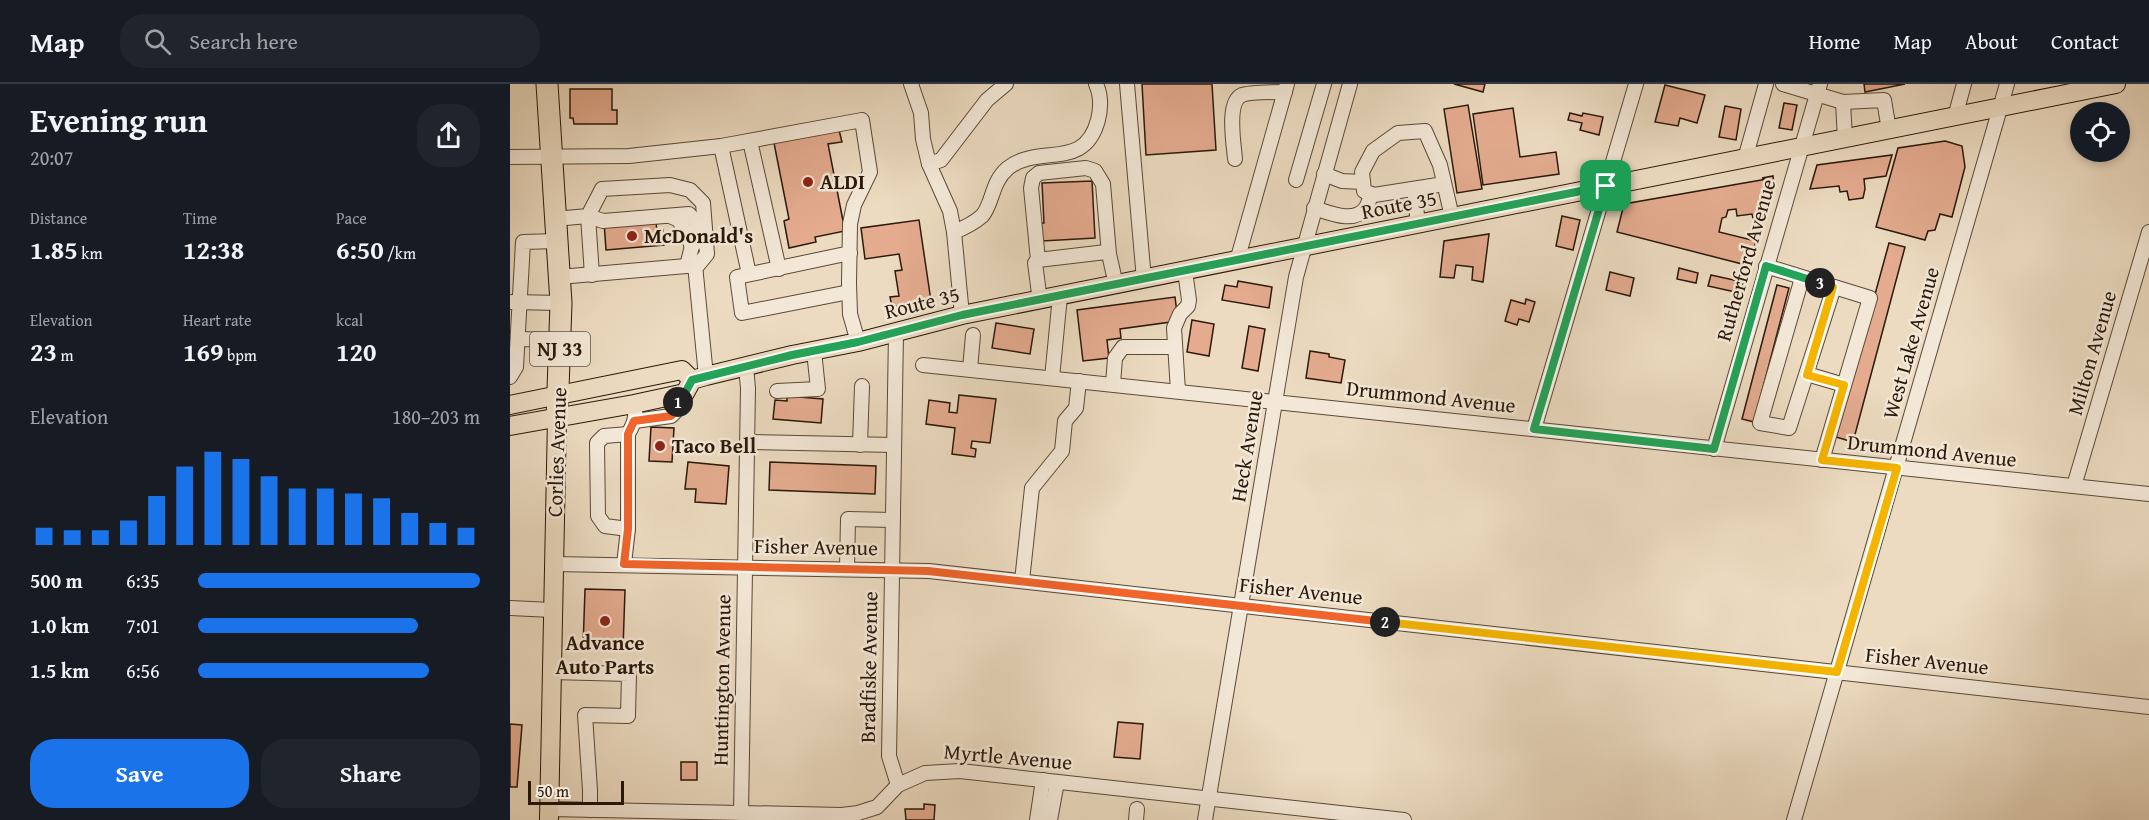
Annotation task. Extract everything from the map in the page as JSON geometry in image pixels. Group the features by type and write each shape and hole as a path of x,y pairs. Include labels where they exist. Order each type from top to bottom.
{"highway":[{"name":"Corlies Avenue","path":"547,84 561,303 557,418"}],"main road":[{"name":"Route 35","path":"510,405 682,370 699,378 896,333 962,315 2116,84"},
{"path":"510,426 557,418 634,412 685,393 699,378"},
{"name":"Corlies Avenue","path":"549,814 550,672 557,418"}],"street":[{"path":"911,84 921,113 923,139 929,164 950,211 962,315"},
{"path":"929,164 941,160 987,100 1006,84"},
{"path":"954,232 971,224 984,214 995,186 1010,166 1022,161 1074,151 1089,142 1095,130 1100,109 1100,91 1096,84"},
{"path":"1127,84 1144,280"},
{"path":"1296,180 1324,84"},
{"name":"Heck Avenue","path":"1205,820 1296,277 1350,84"},
{"path":"1534,429 1636,84"},
{"path":"1745,159 1766,84"},
{"path":"1783,84 1818,89 1843,102 1884,100 1889,130"},
{"path":"1955,117 1964,84"},
{"name":"West Lake Avenue","path":"1794,820 2007,84"},
{"path":"1235,159 1232,111 1235,101 1241,95 1286,88 1236,261"},
{"name":"Rutherford Avenue","path":"1714,449 1818,89"},
{"path":"1843,102 1845,139"},
{"path":"510,157 629,156 721,146 862,120 870,172 854,205 850,224 850,314 858,342"},
{"path":"1314,208 1354,217 1366,208 1367,188 1362,172 1373,151 1398,133 1425,131 1440,165 1452,218"},
{"path":"750,141 778,269"},
{"path":"721,146 749,274"},
{"path":"1305,149 1329,156"},
{"path":"1040,301 1035,263 1038,260 1031,188 1033,178 1038,173 1086,168 1095,171 1103,184 1109,254 1116,285"},
{"path":"1324,174 1367,188 1414,189 1444,184"},
{"path":"559,277 592,275 698,265 707,254 703,203 690,190 670,185 602,189 588,216 592,275"},
{"path":"1414,189 1418,224"},
{"path":"554,219 704,206"},
{"path":"588,216 603,221 670,216 679,220 692,246 691,266 699,378"},
{"name":"Milton Avenue","path":"2074,486 2149,232"},
{"path":"510,377 516,367 515,302 523,242 557,241"},
{"path":"1038,260 1106,252 1109,254"},
{"path":"849,292 742,313 737,277 850,253"},
{"path":"1766,266 1870,298 1822,460"},
{"path":"1178,391 1174,328 1180,314 1188,306 1185,271"},
{"path":"1802,278 1760,423 1789,428 1833,287"},
{"path":"1052,378 1060,296"},
{"path":"515,302 561,303"},
{"name":"Bradfiske Avenue","path":"896,333 889,756 898,785"},
{"path":"970,369 973,335"},
{"path":"515,344 560,340"},
{"path":"1113,384 1114,358 1123,347 1175,346"},
{"path":"777,391 818,389 814,351"},
{"name":"Drummond Avenue","path":"923,364 2149,494"},
{"name":"Huntington Avenue","path":"741,813 748,388 746,367"},
{"path":"1807,375 1844,385"},
{"path":"1022,581 1032,488 1062,451 1065,421 1076,408 1079,381"},
{"path":"860,445 862,386"},
{"path":"624,564 628,529 628,434 634,412"},
{"path":"628,434 604,436 597,443 598,516 605,525 628,529"},
{"path":"747,442 894,446"},
{"path":"847,568 848,519 892,520"},
{"name":"Fisher Avenue","path":"554,564 928,571 2149,707"},
{"path":"510,608 552,610"},
{"path":"550,672 628,674 628,716 585,715 590,810"},
{"name":"Myrtle Avenue","path":"549,814 590,810 616,815 741,813 842,815 878,807 898,785 925,773 960,771 1404,820"},
{"path":"1037,820 1050,781"},
{"path":"1050,781 1050,820"}],"building":[{"path":"1142,84 1212,84 1216,150 1146,155"},
{"path":"1454,84 1485,84 1483,92"},
{"path":"1864,84 1905,84 1865,92"},
{"path":"1665,85 1705,95 1697,123 1680,118 1678,126 1655,122"},
{"path":"570,89 612,89 612,110 617,110 617,124 574,124 573,118 570,118"},
{"path":"1784,103 1797,105 1792,130 1779,128"},
{"path":"1468,105 1482,189 1457,193 1444,109"},
{"path":"1725,106 1741,109 1736,140 1719,137"},
{"path":"1513,108 1520,157 1556,152 1559,174 1483,185 1473,114"},
{"path":"1570,113 1603,117 1599,135 1580,130 1582,123 1568,120"},
{"name":"ALDI","path":"839,130 842,142 828,144 845,231 815,237 816,242 789,248 784,221 789,219 774,143"},
{"path":"1945,141 1962,146 1965,167 1952,217 1940,214 1935,230 1928,231 1925,240 1876,227 1898,148"},
{"path":"1892,155 1886,176 1864,179 1863,198 1849,200 1847,191 1840,192 1839,186 1810,189 1817,165"},
{"path":"1773,176 1774,185 1766,216 1753,218 1752,214 1737,216 1736,209 1728,210 1726,217 1722,218 1719,232 1756,241 1750,266 1617,232 1624,204 1767,179 1762,178"},
{"path":"1092,181 1095,238 1042,241 1041,223 1044,223 1042,183"},
{"path":"1562,216 1580,220 1573,250 1556,246"},
{"path":"919,220 931,301 892,307 890,297 899,296 895,271 902,270 899,254 865,259 861,228"},
{"path":"604,222 656,222 657,231 663,230 664,245 606,250"},
{"path":"1489,234 1483,282 1472,280 1473,267 1456,265 1454,278 1440,277 1444,241"},
{"path":"1889,243 1905,247 1853,442 1836,437"},
{"path":"1679,268 1698,273 1696,283 1677,279"},
{"path":"1610,272 1634,278 1630,296 1606,290"},
{"path":"1711,275 1743,282 1740,293 1708,286"},
{"path":"1238,281 1272,287 1269,308 1222,300 1225,285 1237,287"},
{"path":"1777,285 1789,288 1754,422 1742,419"},
{"path":"1175,297 1178,321 1120,329 1121,338 1107,340 1109,358 1083,361 1077,310"},
{"path":"1526,299 1535,302 1529,322 1519,319 1517,325 1505,321 1511,300 1525,304"},
{"path":"1192,320 1214,324 1209,356 1187,352"},
{"path":"996,323 1034,329 1030,354 992,348"},
{"path":"1249,326 1265,329 1258,371 1242,368"},
{"path":"1310,351 1329,354 1329,357 1345,360 1341,383 1306,378"},
{"path":"959,395 996,399 990,443 972,441 971,448 976,449 975,457 952,454 955,428 926,424 929,400 950,403 949,412 957,413"},
{"path":"787,396 823,399 821,423 773,419 775,400 787,401"},
{"path":"651,427 674,428 672,462 649,461"},
{"path":"688,462 729,466 726,504 695,502 696,489 685,489"},
{"path":"770,462 876,466 875,494 769,490"},
{"path":"585,589 625,590 623,649 583,648"},
{"path":"1118,722 1143,724 1140,759 1114,757"},
{"path":"510,724 522,725 517,787 510,787"},
{"path":"681,762 697,762 697,780 681,780"},
{"path":"924,804 935,805 934,820 906,820 905,809 924,809"}],"place":[{"name":"ALDI","path":"808,182"},
{"name":"McDonald's","path":"632,236"},
{"name":"Taco Bell","path":"660,446"},
{"name":"Advance Auto Parts","path":"605,621"}],"route":[{"path":"1606,186 1534,429 1714,449 1766,266 1833,287 1807,375 1844,385 1822,460 1897,468 1837,672 928,571 624,564 628,529 628,434 634,421 671,416 676,411 678,394 685,393 692,380 792,355 858,342 962,315 1606,186"}]}
